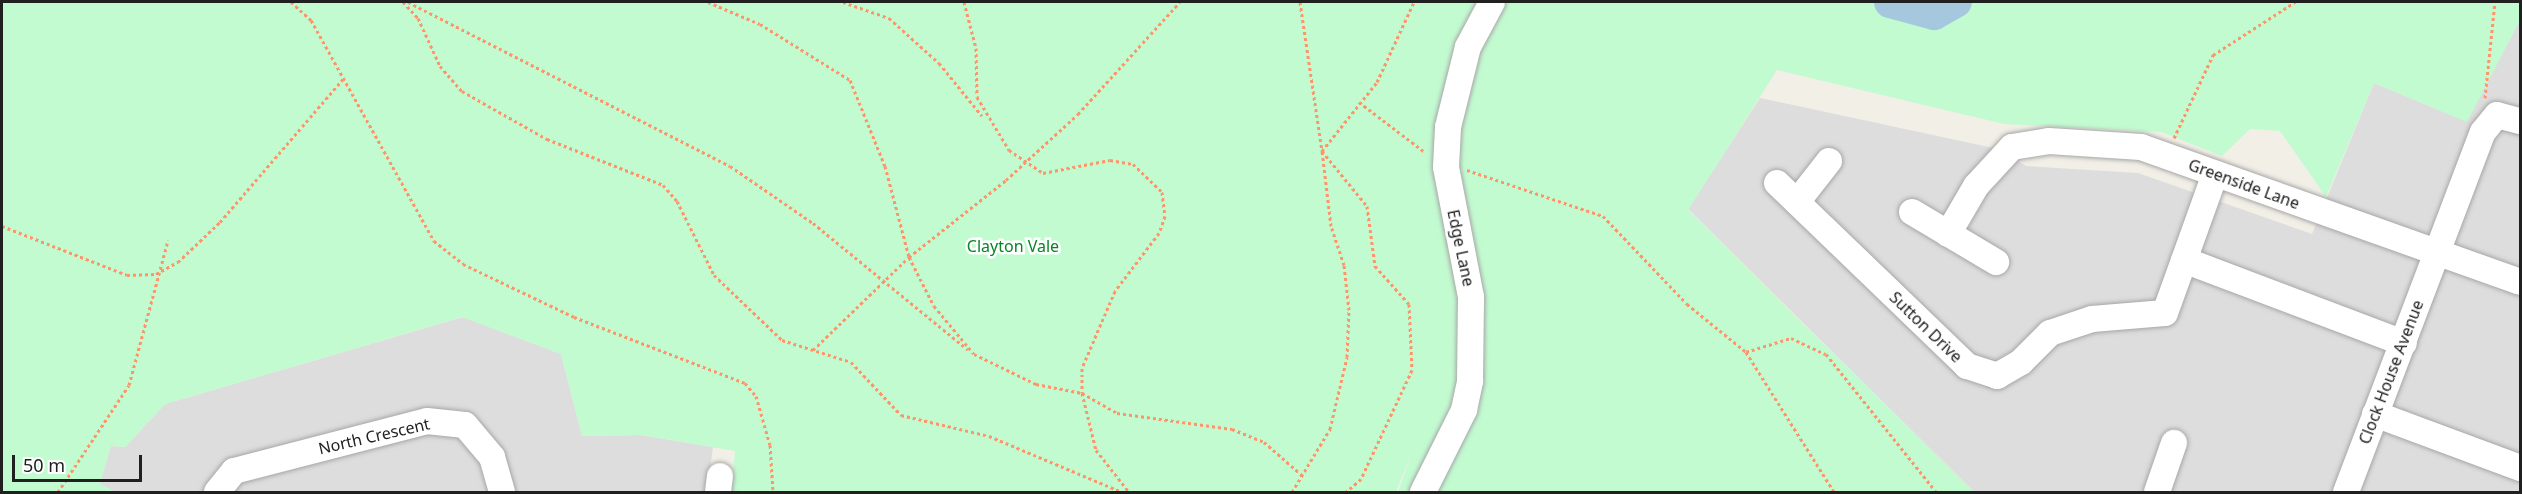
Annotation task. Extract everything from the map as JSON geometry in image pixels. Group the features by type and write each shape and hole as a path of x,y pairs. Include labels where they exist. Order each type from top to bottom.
{"street":[{"name":"Edge Lane","path":"1423,492 1464,410 1472,348 1471,297 1446,167 1448,127 1468,47 1492,2"},
{"path":"2483,132 2497,116 2520,121"},
{"name":"Clock House Avenue","path":"2346,492 2483,132"},
{"name":"Greenside Lane","path":"1948,234 1976,186 2012,147 2049,141 2141,147 2520,282"},
{"path":"1797,202 1829,161"},
{"name":"Sutton Drive","path":"1777,183 1967,366 1997,376 2021,362 2050,333 2092,319 2165,313 2215,174"},
{"path":"1911,212 1996,262"},
{"path":"2184,260 2404,343"},
{"path":"2374,414 2520,468"},
{"name":"North Crescent","path":"217,492 234,471 427,421 465,425 492,456 502,492"},
{"path":"2157,492 2174,443"}],"path":[{"path":"291,2 311,20 434,242 464,264 574,317 745,383 756,396 770,445 773,492"},
{"path":"404,2 730,166 884,281 974,354 1036,384 1082,393 1117,413 1232,429 1264,442 1302,476"},
{"path":"404,2 417,18 440,66 462,90 547,140 663,185 727,291 782,340 850,363 901,415 988,436 1122,492"},
{"path":"708,2 760,24 850,80 885,166 909,257 934,306 974,354"},
{"path":"843,2 889,18 939,63 998,136 1024,164 1043,173 1110,160 1133,164 1162,192 1165,216 1159,233 1115,291 1082,368 1082,393 1096,450 1130,492"},
{"path":"964,2 976,48 976,98 998,136"},
{"path":"813,350 909,257 1024,164 1126,65 1180,2"},
{"path":"1292,492 1330,429 1347,357 1349,310 1344,265 1331,226 1300,2"},
{"path":"1322,151 1377,81 1414,2"},
{"path":"2167,156 2213,55 2295,2"},
{"path":"2483,132 2495,2"},
{"path":"2,226 127,275 159,272 178,262 220,222 344,78"},
{"path":"1359,102 1446,167 1603,216 1687,304 1746,352 1834,492"},
{"path":"1322,151 1367,206 1375,266 1409,304 1412,370 1361,479 1346,492"},
{"path":"58,492 129,385 168,240"},
{"path":"1746,352 1791,338 1826,354 1936,492"}],"shaded area":[{"path":"2520,20 2520,492 1974,492 1688,209 1760,98 1998,149 2026,166 2138,173 2312,234 2374,83 2466,121"},
{"path":"463,317 561,354 582,436 641,435 713,447 707,492 115,492 99,485 111,446 125,447 165,404"}],"green space":[{"name":"Clayton Vale","path":"2,2 2520,2 2520,20 2467,122 2374,83 2326,197 2280,131 2250,129 2222,156 2161,132 2004,124 1777,70 1688,210 1974,492 1398,492 1412,452 1396,492 731,492 735,451 641,435 582,436 561,354 462,317 165,404 125,447 111,446 100,484 115,492 2,492"}],"waterway":[{"path":"1890,2 1934,14 1956,2"}]}
